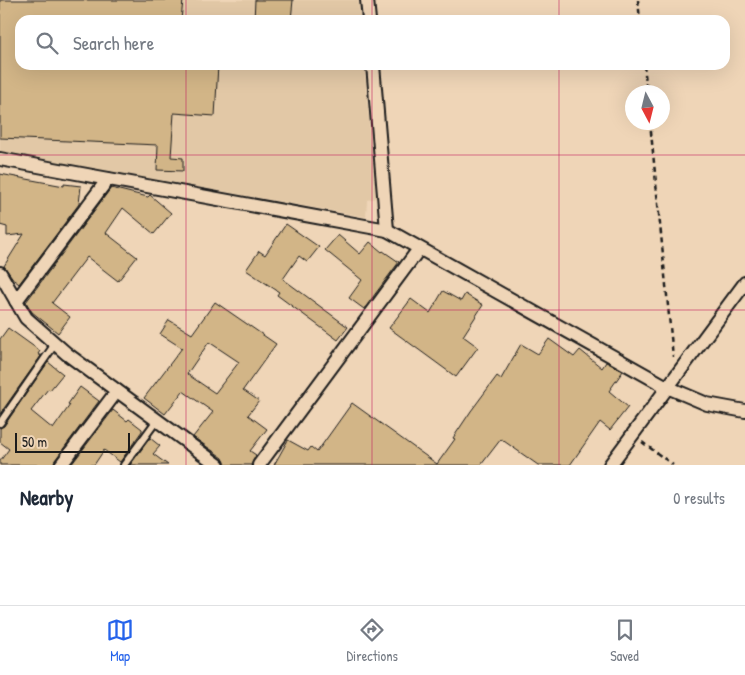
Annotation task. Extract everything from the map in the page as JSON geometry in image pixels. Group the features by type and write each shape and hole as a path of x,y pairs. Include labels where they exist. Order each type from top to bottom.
{"street":[{"path":"367,0 368,15"},
{"path":"373,70 387,230"},
{"path":"0,159 387,230 671,382 707,404 745,411"},
{"path":"16,301 108,179"},
{"path":"259,465 420,249"},
{"path":"0,273 26,318 55,344 218,465"},
{"path":"610,465 745,283"},
{"path":"61,465 118,391"}],"lane":[{"path":"0,423 55,344"},
{"path":"124,465 157,420"}],"path":[{"path":"638,0 640,15"},
{"path":"645,70 646,85"},
{"path":"651,130 671,382"},
{"path":"632,435 673,465"}],"shaded area":[{"path":"0,0 358,0 360,15 15,15 15,70 364,70 376,198 367,200 366,217 0,152"}],"building":[{"path":"0,0 183,0 182,15 15,15 15,70 218,70 215,116 174,113 171,157 183,158 183,171 157,170 158,145 0,138"},
{"path":"255,0 293,0 292,15 254,15"},
{"path":"0,174 64,186 64,184 81,186 79,204 19,284 4,266 24,234 7,236 7,227 0,225"},
{"path":"111,188 148,197 150,195 171,213 154,234 123,208 106,233 137,257 118,281 87,257 52,303 70,317 58,333 32,312 26,302"},
{"path":"286,224 319,247 307,262 299,256 283,279 348,327 338,340 277,295 279,292 246,270 259,251 265,255"},
{"path":"338,235 360,254 370,242 399,262 364,309 349,298 362,280 325,250"},
{"path":"443,291 461,301 465,294 483,305 463,336 478,347 456,377 389,328 411,299 430,313"},
{"path":"215,302 276,344 243,390 259,401 248,415 267,429 250,451 256,455 251,465 226,465 223,458 193,437 213,412 183,391 165,414 144,398 182,348 160,334 169,320 192,334","holes":["209,342 239,362 215,393 187,374"]},
{"path":"8,328 40,351 38,354 41,356 0,414 0,339"},
{"path":"549,339 574,357 580,350 602,368 606,362 623,371 609,391 628,407 610,430 600,422 570,465 538,465 501,439 481,465 274,465 288,440 308,451 311,447 317,452 352,403 437,464 455,439 453,438 471,411 497,376 501,379 521,344 538,354"},
{"path":"48,362 63,374 50,390 48,389 31,411 53,429 80,387 99,401 53,465 0,465 0,461 9,449 0,442 0,428 4,426"},
{"path":"113,410 127,421 129,419 142,429 120,462 104,450 94,465 71,465"},
{"path":"150,438 160,446 153,454 168,465 130,465"}]}
